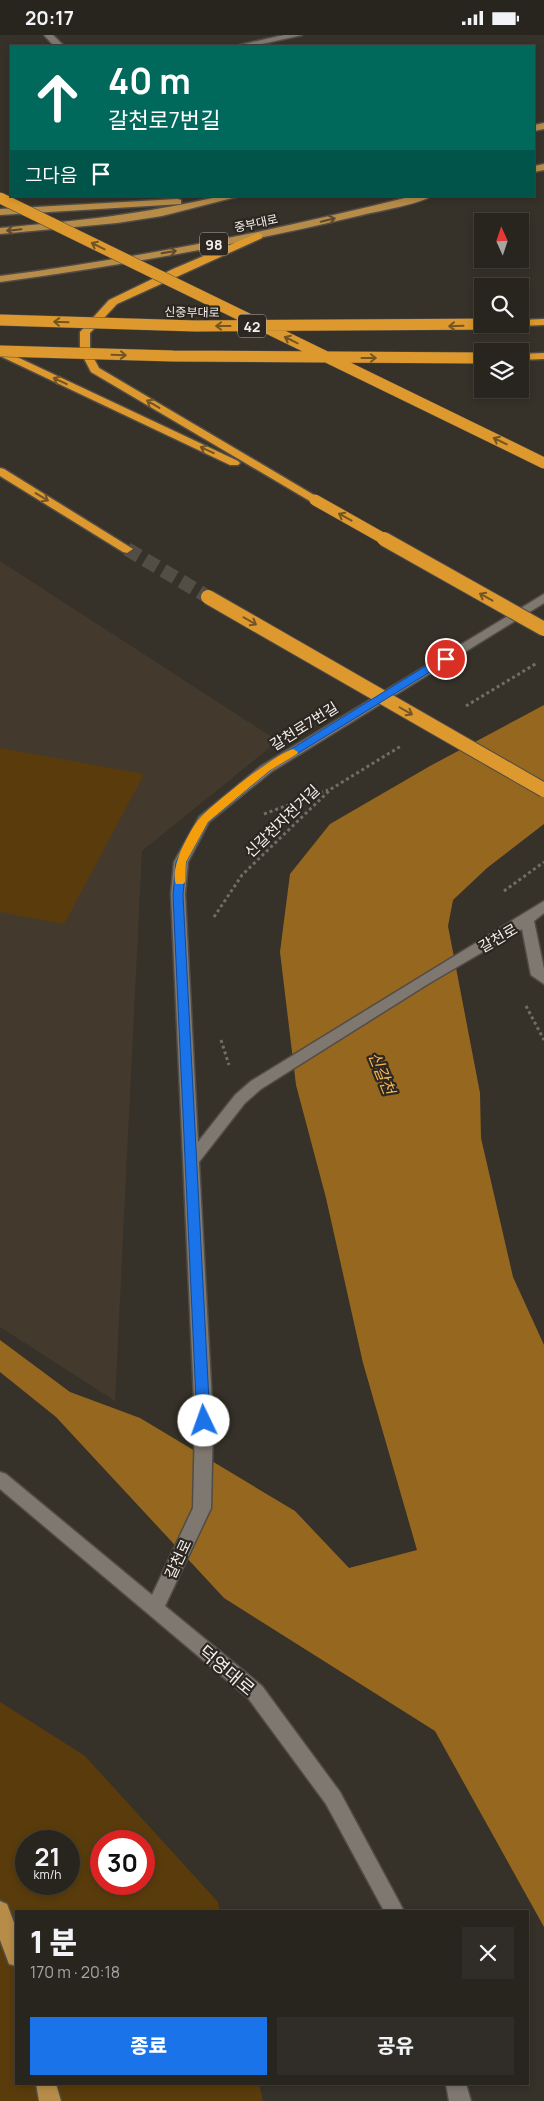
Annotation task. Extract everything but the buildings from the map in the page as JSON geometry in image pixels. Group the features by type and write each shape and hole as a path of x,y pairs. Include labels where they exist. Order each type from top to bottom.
{"highway":[{"path":"0,199 544,463"},
{"path":"258,236 177,271 114,302 85,332 85,351 95,370 315,501 544,629"},
{"name":"신중부대로","path":"0,320 196,326 474,324"},
{"path":"529,323 544,322"},
{"path":"0,351 315,501"},
{"name":"42","path":"0,351 173,357 474,358"},
{"path":"529,357 544,356"},
{"path":"0,471 127,549"},
{"path":"208,597 544,790"}],"main road":[{"path":"0,231 117,220 162,213 230,197"},
{"name":"중부대로","path":"0,279 54,273 258,236 422,197"},
{"path":"0,212 221,199"},
{"path":"0,1910 15,1954"},
{"path":"46,2085 50,2101"}],"street":[{"path":"48,35 58,45"},
{"path":"245,45 298,35"},
{"name":"갈천로7번길","path":"192,1160 178,895 181,862 204,820 266,769 544,598"},
{"name":"갈천로","path":"154,1609 202,1508 204,1421 192,1160 240,1099 256,1085 448,965 527,921 544,906"},
{"path":"527,921 538,975 544,979"},
{"name":"덕영대로","path":"0,1479 154,1609 255,1691 333,1798 393,1910"},
{"path":"456,2085 460,2101"}],"path":[{"path":"459,711 544,659"},
{"name":"신갈천자전거길","path":"209,925 242,875 331,789 408,742"},
{"path":"220,1036 240,1099"}],"shaded area":[{"path":"0,561 278,741 142,851 115,1401 0,1327"},
{"path":"0,748 144,774 64,924 0,912"},
{"path":"0,1702 85,1756 152,1830 90,1830 90,1895 155,1895 155,1833 218,1902 220,1910 15,1910 15,2085 259,2085 263,2101 0,2101"}],"water":[{"name":"신갈천","path":"544,705 544,824 487,868 453,900 448,926 480,1093 481,1138 513,1277 544,1345 544,1927 435,1731 224,1598 56,1417 0,1372 0,1340 70,1392 140,1418 295,1511 349,1568 417,1550 363,1363 326,1198 296,1085 280,952 290,874 330,824 430,766"}],"tunnel":[{"path":"127,549 208,597"}],"slow traffic":[{"path":"179,882 181,862 192,838 204,820 266,769 293,752"}],"route":[{"path":"204,1421 178,895 181,862 192,838 204,820 266,769 446,659"}]}
